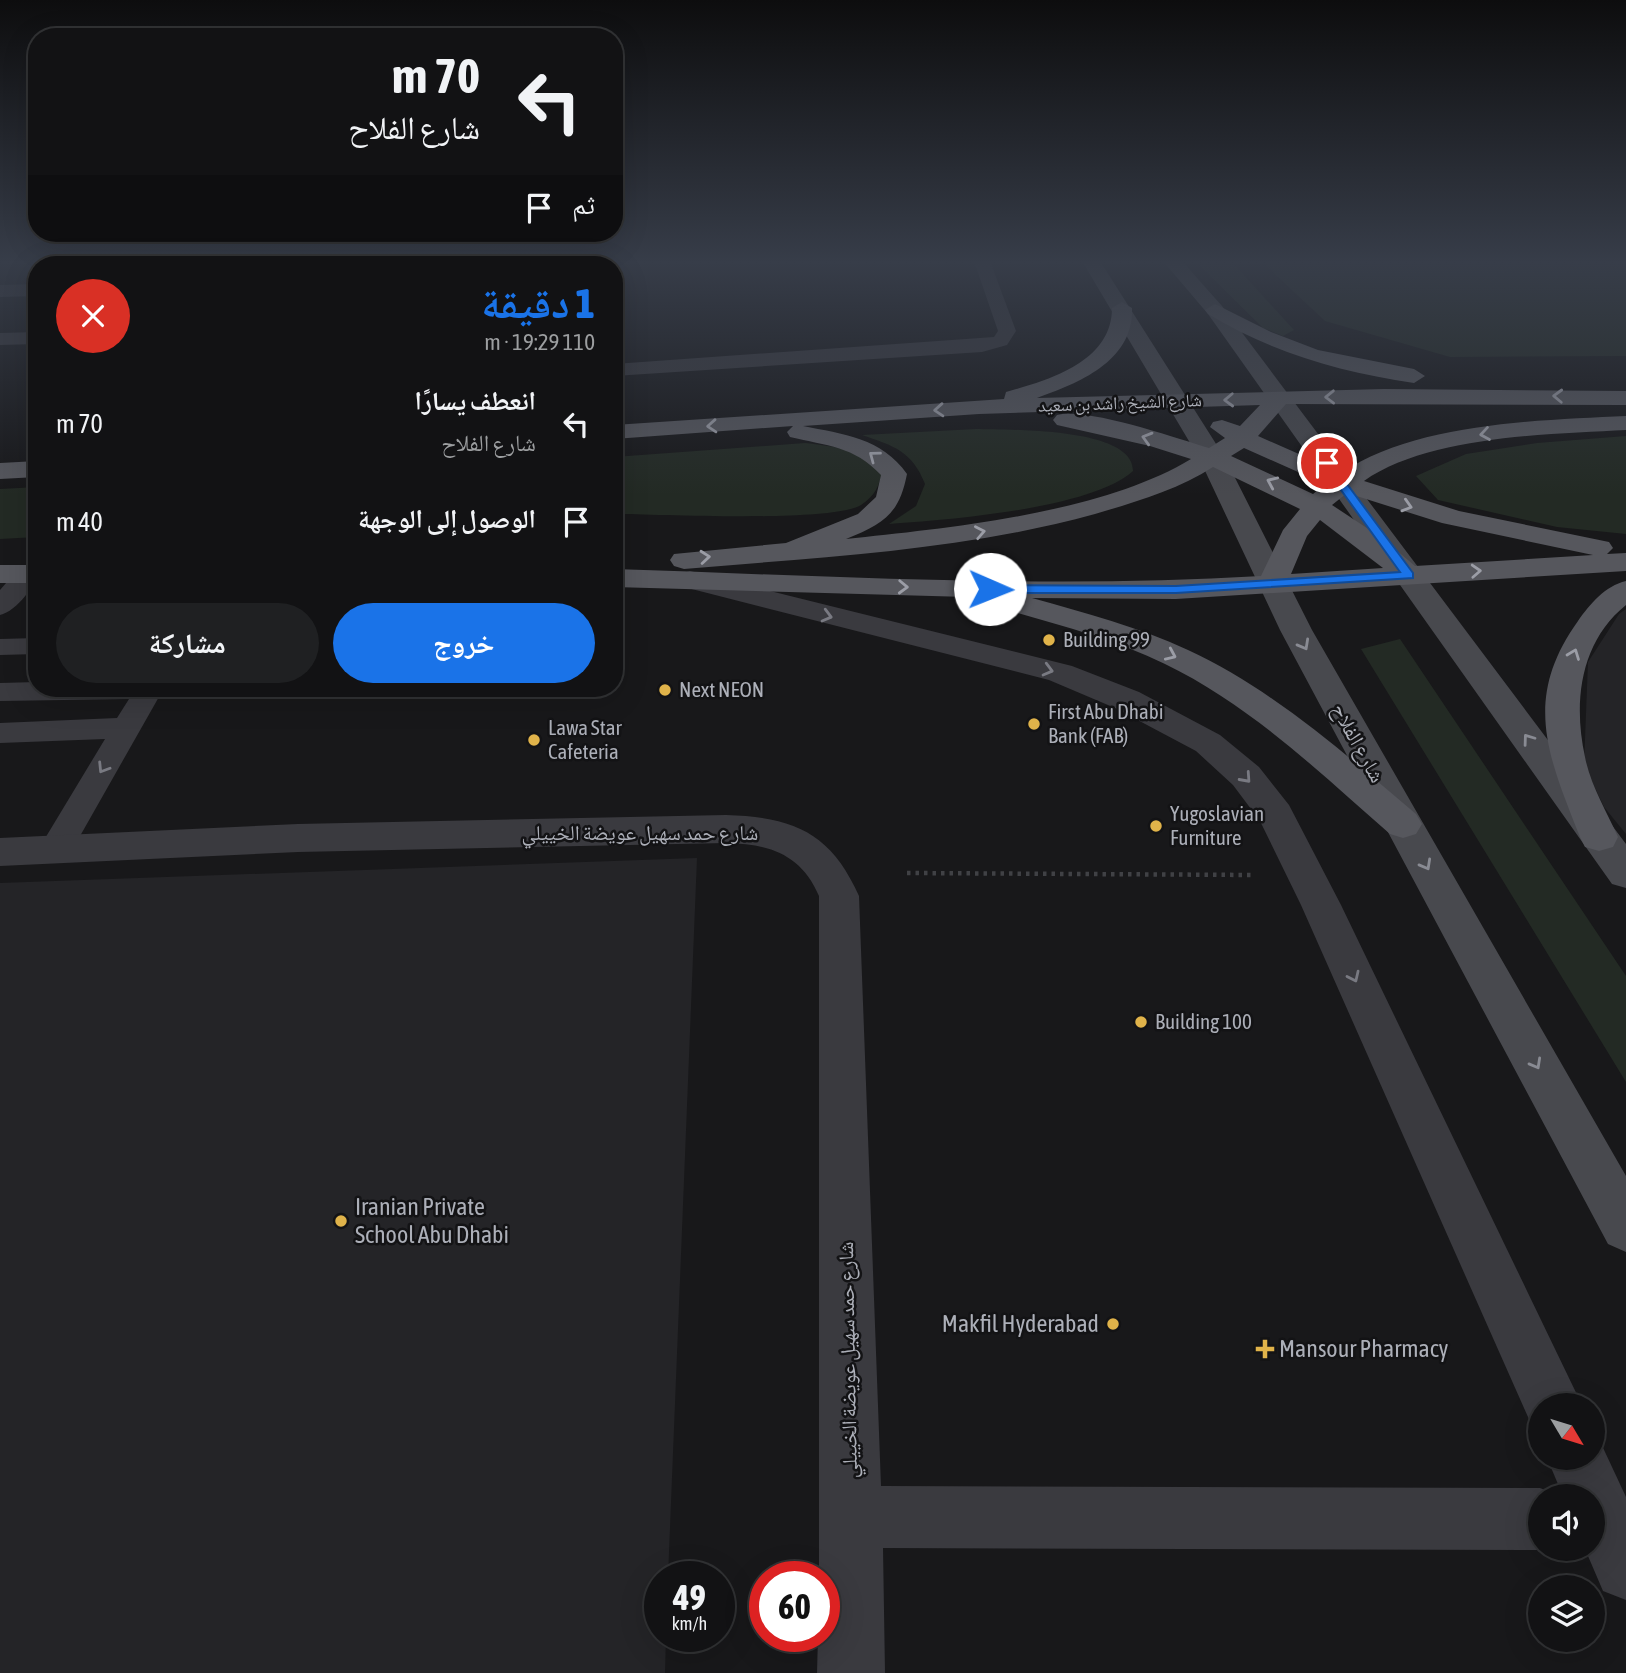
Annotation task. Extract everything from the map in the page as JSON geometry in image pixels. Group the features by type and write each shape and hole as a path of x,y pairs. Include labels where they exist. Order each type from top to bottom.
{"main road":[{"path":"977,408 1036,390 1082,370 1106,351 1114,339"},
{"name":"شارع الفلاح","path":"1141,339 1212,458 1273,584 1626,1226"},
{"path":"1236,339 1626,873"},
{"path":"1265,339 1323,360 1358,369 1453,382 1505,395"},
{"name":"شارع الشيخ راشد بن سعيد","path":"623,431 977,408 1178,401 1505,395 1626,398"},
{"path":"623,575 695,558 874,546 954,537 1029,523 1097,505 1154,484 1212,458 1244,439 1266,419 1279,398"},
{"path":"1178,401 1244,439 1342,485 1426,512 1511,533 1626,551"},
{"path":"977,408 1116,430 1212,458 1284,488 1318,506 1362,534 1408,575"},
{"path":"1273,584 1298,528 1318,506 1342,485 1385,462 1460,438 1518,429 1626,423"},
{"path":"743,424 818,434 853,444 874,453 894,474 890,499 868,520 791,551"},
{"path":"0,471 28,469"},
{"path":"623,577 966,589 1176,590 1626,562"},
{"path":"966,589 1078,620 1179,658 1230,687 1284,723 1403,824"},
{"path":"1599,836 1567,759 1561,697 1574,649 1602,608 1626,590"}],"street":[{"path":"690,580 1060,673 1127,700 1208,743 1246,776 1276,815 1306,875 1547,1393"},
{"name":"شارع حمد سهيل عويضة الخييلي","path":"0,852 298,838 726,829 778,834 800,844 818,857 832,875 838,895 851,1517 851,1673"},
{"path":"1582,1470 1608,1535"},
{"path":"851,1517 1528,1519"}],"lane":[{"path":"623,369 982,346 1001,339"},
{"path":"0,607 22,574"},
{"path":"0,647 28,646"},
{"path":"0,692 28,691"},
{"path":"55,850 145,697"},
{"path":"0,733 128,727"}],"path":[{"path":"907,873 1306,875"}],"shaded area":[{"path":"1388,339 1626,339 1626,356 1450,357"},
{"path":"976,429 1040,431 1092,439 1113,446 1128,457 1133,471 1113,484 1053,503 981,515 889,524 916,506 925,484 914,464 901,451 862,435"},
{"path":"1626,436 1626,534 1557,527 1438,500 1416,476 1466,454 1537,443"},
{"path":"805,443 846,450 874,463 882,470 878,485 866,502 844,511 782,516 623,514 623,456"},
{"path":"28,487 28,537 0,539 0,489"},
{"path":"1626,609 1626,834 1604,807 1584,765 1588,662 1619,614"},
{"path":"1400,639 1626,976 1626,1082 1361,649"},
{"name":"Iranian Private School Abu Dhabi","path":"697,858 669,1561 644,1561 644,1652 666,1652 665,1673 0,1673 0,883"}],"place":[{"name":"Building 99","path":"1049,640"},
{"name":"Next NEON","path":"665,690"},
{"name":"First Abu Dhabi Bank (FAB)","path":"1034,724"},
{"name":"Lawa Star Cafeteria","path":"534,740"},
{"name":"Yugoslavian Furniture","path":"1156,826"},
{"name":"Building 100","path":"1141,1022"},
{"name":"Iranian Private School Abu Dhabi","path":"341,1221"},
{"name":"Makfil Hyderabad","path":"1113,1324"},
{"name":"Mansour Pharmacy","path":"1265,1349"}],"route":[{"path":"990,589 1176,590 1408,575 1327,463"}]}
